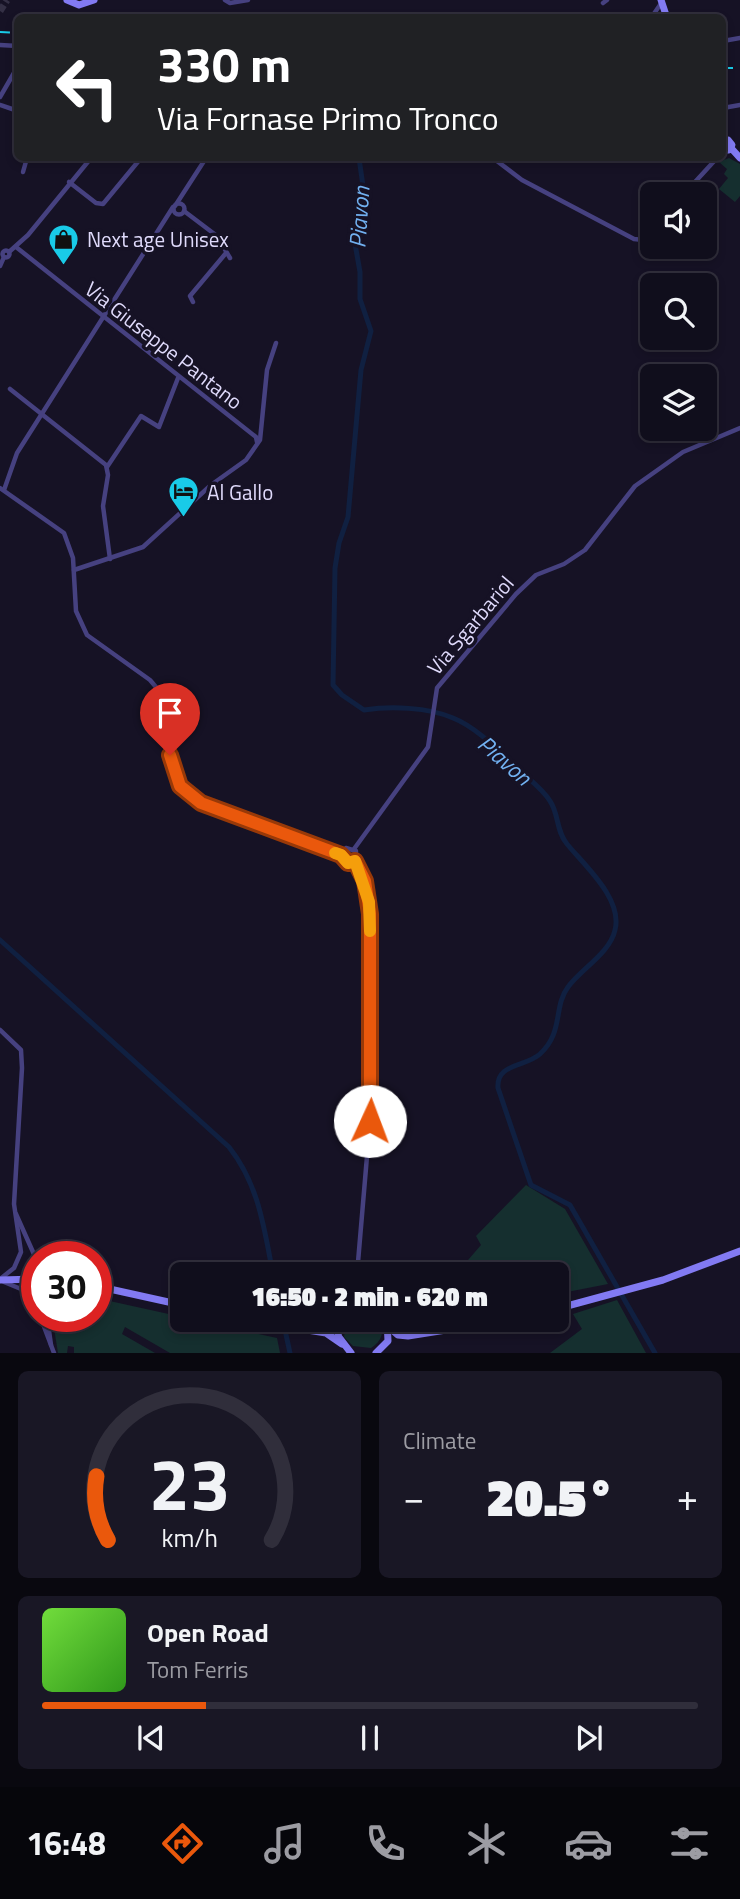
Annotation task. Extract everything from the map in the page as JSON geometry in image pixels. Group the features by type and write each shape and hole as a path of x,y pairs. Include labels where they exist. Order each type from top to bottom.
{"main road":[{"path":"67,0 79,5 94,0"},
{"path":"662,1 666,14"},
{"path":"726,146 740,158"},
{"path":"569,1306 626,1291 740,1251"},
{"path":"0,1279 21,1279"},
{"path":"112,1290 170,1302"},
{"path":"318,1332 342,1344 351,1353"},
{"path":"339,1332 342,1344"},
{"path":"384,1347 387,1332"},
{"path":"396,1332 398,1335 408,1336 434,1332"},
{"path":"376,1353 408,1336"}],"street":[{"path":"225,0 230,3 248,0"},
{"path":"0,97 14,73"},
{"path":"23,172 26,161"},
{"path":"0,266 4,252 16,247 88,161"},
{"path":"69,182 96,203 103,204 139,161"},
{"path":"204,161 17,453 2,489 64,533 71,546 76,611 87,635 150,681 166,699 173,723 171,764 180,786 189,795 222,812 341,855 345,862 355,861"},
{"path":"497,161 522,180 640,240"},
{"path":"695,182 714,161"},
{"path":"180,213 181,195"},
{"path":"174,206 181,205"},
{"path":"174,206 180,213 215,234 230,258"},
{"path":"166,220 180,213"},
{"name":"Via Giuseppe Pantano","path":"16,247 178,378 256,437 257,442"},
{"path":"193,302 190,296 226,253"},
{"path":"74,570 132,552 150,541 211,485 246,460 261,437 267,370 276,344"},
{"path":"110,559 103,506 107,467 141,416 159,427 178,378"},
{"path":"10,389 107,467"},
{"name":"Via Sgarbariol","path":"341,855 346,848 354,849 423,757 430,741 432,708 441,682 528,580 564,564 585,550 625,495 673,458 740,428"},
{"path":"354,849 357,854 355,861 369,902 371,940 370,1121 358,1262"},
{"path":"0,1030 21,1050 16,1213 20,1258 15,1268 0,1279 21,1289"},
{"path":"16,1213 28,1241"},
{"path":"46,1332 54,1353"},
{"path":"49,1332 51,1345"}],"green space":[{"path":"729,158 740,164 740,196 735,202 719,189 728,178 724,174 727,169 719,162"},
{"path":"526,1185 565,1209 608,1284 569,1292 569,1262 466,1262 481,1245 476,1236"},
{"path":"617,1300 646,1353 550,1353 582,1329 573,1314"},
{"path":"112,1302 170,1314 170,1332 250,1332 277,1338 280,1353 170,1353 125,1327 122,1334 155,1353 74,1353 74,1347 68,1346 67,1353 58,1353 55,1332 112,1332"},
{"path":"345,1332 382,1332 380,1339 371,1348 353,1346 344,1337"}],"waterway":[{"name":"Piavon","path":"359,161 364,193 356,212 354,238 360,272 360,299 371,331 361,370 348,517 339,543 335,568 333,685 342,695 364,710 397,708 443,714 478,733 547,796 553,806 563,839 608,895 616,918 612,938 563,995 555,1028 547,1046 534,1058 502,1074 498,1088 531,1185 570,1205 655,1353"},
{"path":"0,940 229,1147 254,1192 271,1262"},
{"path":"285,1332 290,1353"}],"tunnel":[{"path":"0,11 7,0"}],"railway":[{"path":"0,32 14,33"},
{"path":"726,68 740,68"}],"slow traffic":[{"path":"335,853 341,855 345,862 355,861 365,881 370,931"}],"place":[{"name":"Next age Unisex","path":"64,266"},
{"name":"Al Gallo","path":"184,519"}],"route":[{"path":"170,755 180,786 201,803 341,855 345,862 355,861 365,881 370,914 370,1121"}]}
